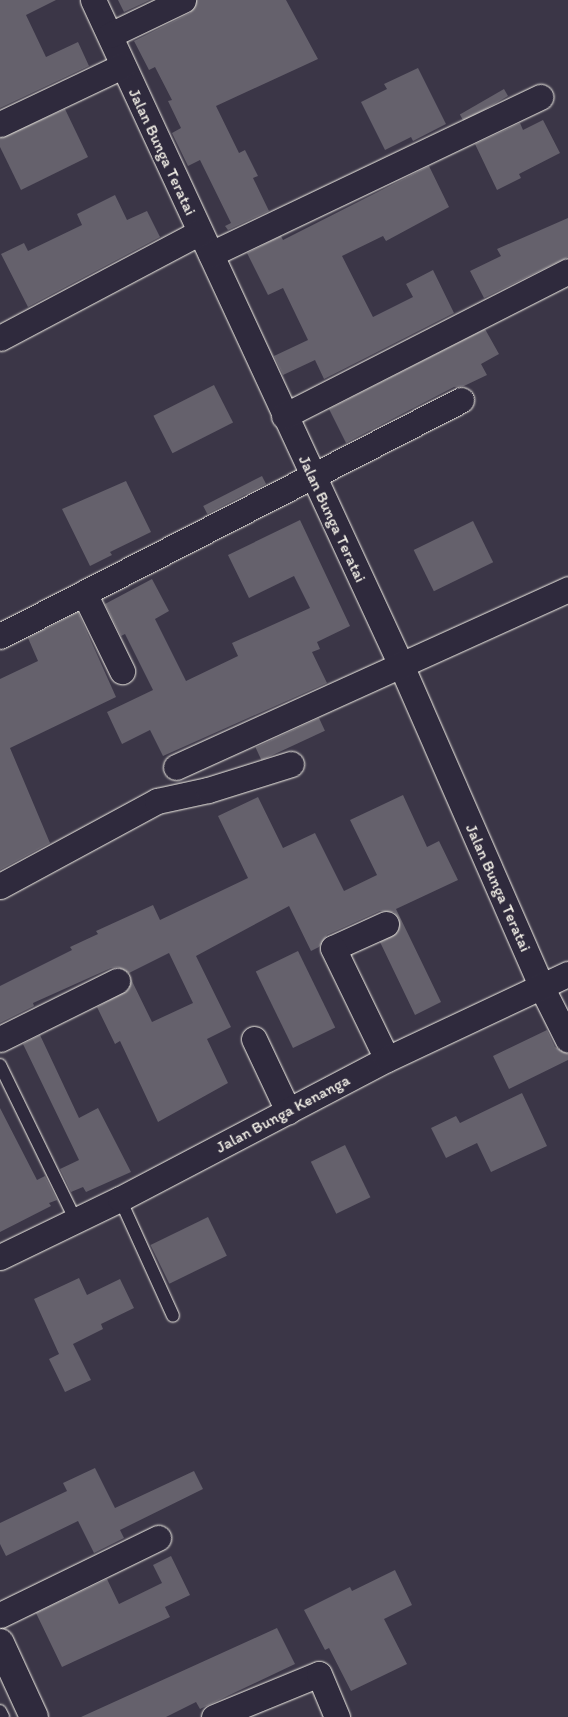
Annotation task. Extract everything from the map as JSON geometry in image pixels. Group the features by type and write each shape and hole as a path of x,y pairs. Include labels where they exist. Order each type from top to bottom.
{"street":[{"name":"Jalan Bunga Teratai","path":"93,0 400,666 541,986 568,1040"},
{"path":"110,36 184,0"},
{"path":"0,124 122,66"},
{"path":"0,338 206,243 540,97"},
{"path":"284,416 568,271"},
{"path":"0,636 461,400"},
{"path":"176,767 568,589"},
{"path":"84,593 122,672"},
{"path":"0,886 157,801 208,790 291,764"},
{"path":"386,924 333,948 388,1059"},
{"name":"Jalan Bunga Kenanga","path":"0,1257 120,1199 388,1059 568,974"},
{"path":"0,1039 117,980"},
{"path":"254,1039 288,1111"},
{"path":"0,1615 158,1538"},
{"path":"2,1653 28,1716"},
{"path":"214,1717 319,1674 337,1717"}],"lane":[{"path":"0,1065 76,1221"},
{"path":"120,1199 172,1316"},
{"path":"0,1711 3,1717"}],"building":[{"path":"0,0 56,0 26,15 46,57 78,42 89,66 0,108"},
{"path":"118,0 150,0 124,12"},
{"path":"197,0 286,0 318,59 216,106 239,153 245,150 258,176 253,178 269,211 228,230 225,226 231,223 200,160 188,166 172,133 181,128 168,101 172,100 155,67 149,70 134,41 190,13"},
{"path":"418,68 446,124 413,141 411,137 385,150 361,102 387,89 384,84"},
{"path":"504,89 508,96 464,121 460,114"},
{"path":"65,109 88,157 21,190 0,147 0,138"},
{"path":"543,120 560,153 519,174 521,178 497,190 475,144 520,123 523,130"},
{"path":"429,166 449,207 386,241 383,236 342,256 373,317 413,297 406,284 433,270 454,313 324,379 315,360 283,375 274,356 308,340 283,288 268,295 247,253 281,236 283,240"},
{"path":"115,195 127,220 147,211 160,237 28,307 1,254 24,243 28,251 82,225 77,214"},
{"path":"568,218 568,257 484,298 470,271 501,256 497,249"},
{"path":"485,329 499,354 481,364 487,375 464,386 454,387 346,443 329,409"},
{"path":"214,385 233,422 172,453 153,416"},
{"path":"262,476 266,484 207,514 203,506"},
{"path":"126,481 151,532 110,552 112,555 90,566 62,509"},
{"path":"300,520 350,626 317,642 320,649 312,652 327,683 163,756 150,730 122,744 107,712 153,690 125,634 121,636 105,604 152,579 169,611 155,619 186,681 238,656 232,643 310,608 294,576 249,598 228,555"},
{"path":"473,521 493,562 434,591 414,550"},
{"path":"78,612 116,697 10,748 50,843 0,870 0,679 38,661 28,638"},
{"path":"319,718 325,731 261,760 256,748"},
{"path":"403,795 427,847 439,841 458,880 396,909 441,1002 415,1015 380,942 398,932 399,919 394,912 380,911 327,935 319,947 311,951 289,906 196,956 231,1027 207,1039 228,1083 158,1122 120,1041 115,1044 97,1007 129,989 130,977 152,1022 193,1003 169,953 129,973 118,967 111,968 33,1003 34,1006 0,1023 0,986 72,950 70,947 98,934 96,931 153,905 160,920 248,878 218,816 258,797 283,848 315,833 344,891 377,875 350,820"},
{"path":"298,951 335,1027 293,1048 256,972"},
{"path":"547,1030 555,1047 568,1054 568,1060 509,1089 493,1056"},
{"path":"40,1035 79,1118 98,1108 131,1172 86,1192 83,1187 71,1192 60,1169 79,1160 23,1044"},
{"path":"522,1093 547,1146 491,1172 477,1143 446,1158 431,1128 456,1116 460,1123"},
{"path":"0,1108 37,1180 45,1176 57,1200 49,1203 51,1206 0,1232"},
{"path":"345,1145 370,1197 336,1214 311,1162"},
{"path":"208,1217 227,1256 169,1284 150,1245"},
{"path":"79,1278 87,1295 120,1279 134,1308 101,1324 103,1329 73,1344 91,1380 65,1392 49,1359 59,1354 34,1299"},
{"path":"95,1468 115,1508 194,1471 203,1489 120,1530 124,1538 94,1553 78,1521 6,1556 0,1544 0,1523 67,1491 63,1483"},
{"path":"171,1556 190,1595 165,1607 170,1617 62,1667 36,1613 107,1579 119,1604 162,1583 153,1565"},
{"path":"395,1570 412,1605 384,1619 407,1664 351,1691 329,1648 325,1650 304,1610 350,1587 352,1591"},
{"path":"277,1628 295,1664 200,1709 196,1702 166,1717 81,1717"}]}
